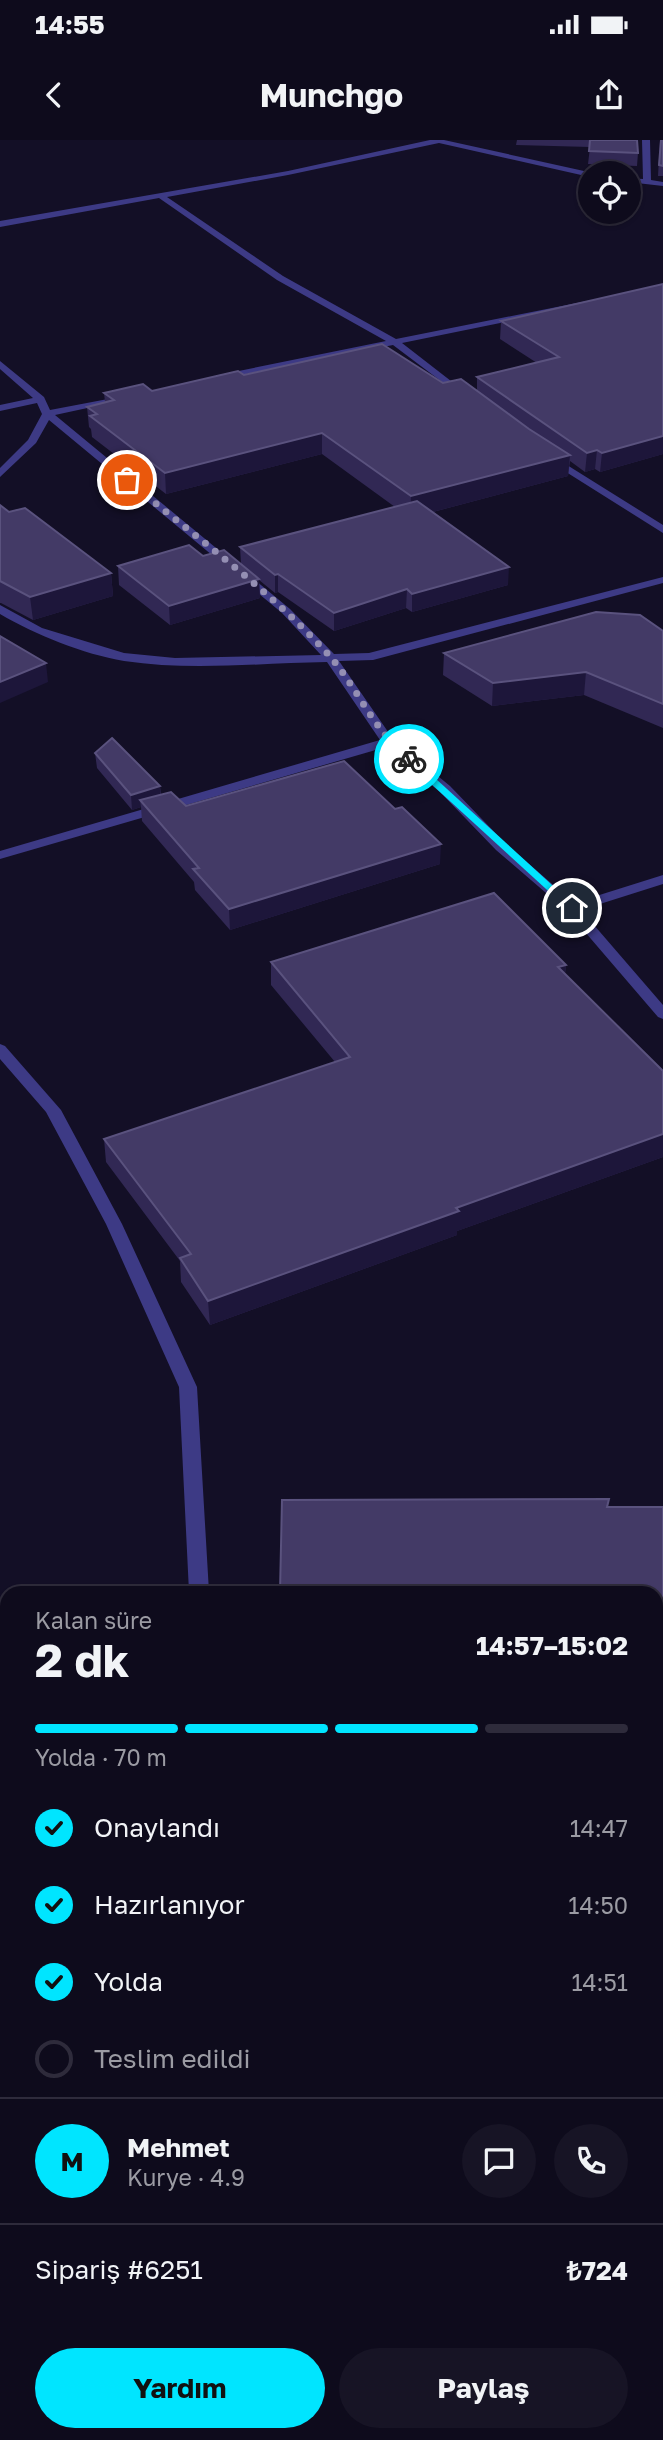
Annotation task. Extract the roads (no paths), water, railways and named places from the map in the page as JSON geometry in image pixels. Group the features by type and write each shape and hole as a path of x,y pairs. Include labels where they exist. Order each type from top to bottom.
{"street":[{"path":"495,155 497,140"},
{"path":"646,140 647,183"},
{"path":"0,224 162,197 437,141 578,172"},
{"path":"641,182 663,184"},
{"path":"162,197 280,278 396,342 477,405"},
{"path":"208,380 596,300"},
{"path":"0,364 40,399 47,414 286,611 330,656 388,743 445,789 501,847 572,908 663,1014"},
{"path":"47,414 141,394"},
{"path":"0,408 40,399"},
{"path":"0,474 33,441 47,414"},
{"path":"544,453 663,530"},
{"path":"0,609 38,631 123,657 175,662 369,657 663,580"},
{"path":"0,855 388,743"},
{"path":"572,908 663,879"},
{"path":"0,1049 53,1110 114,1224 188,1387 199,1586"}]}
